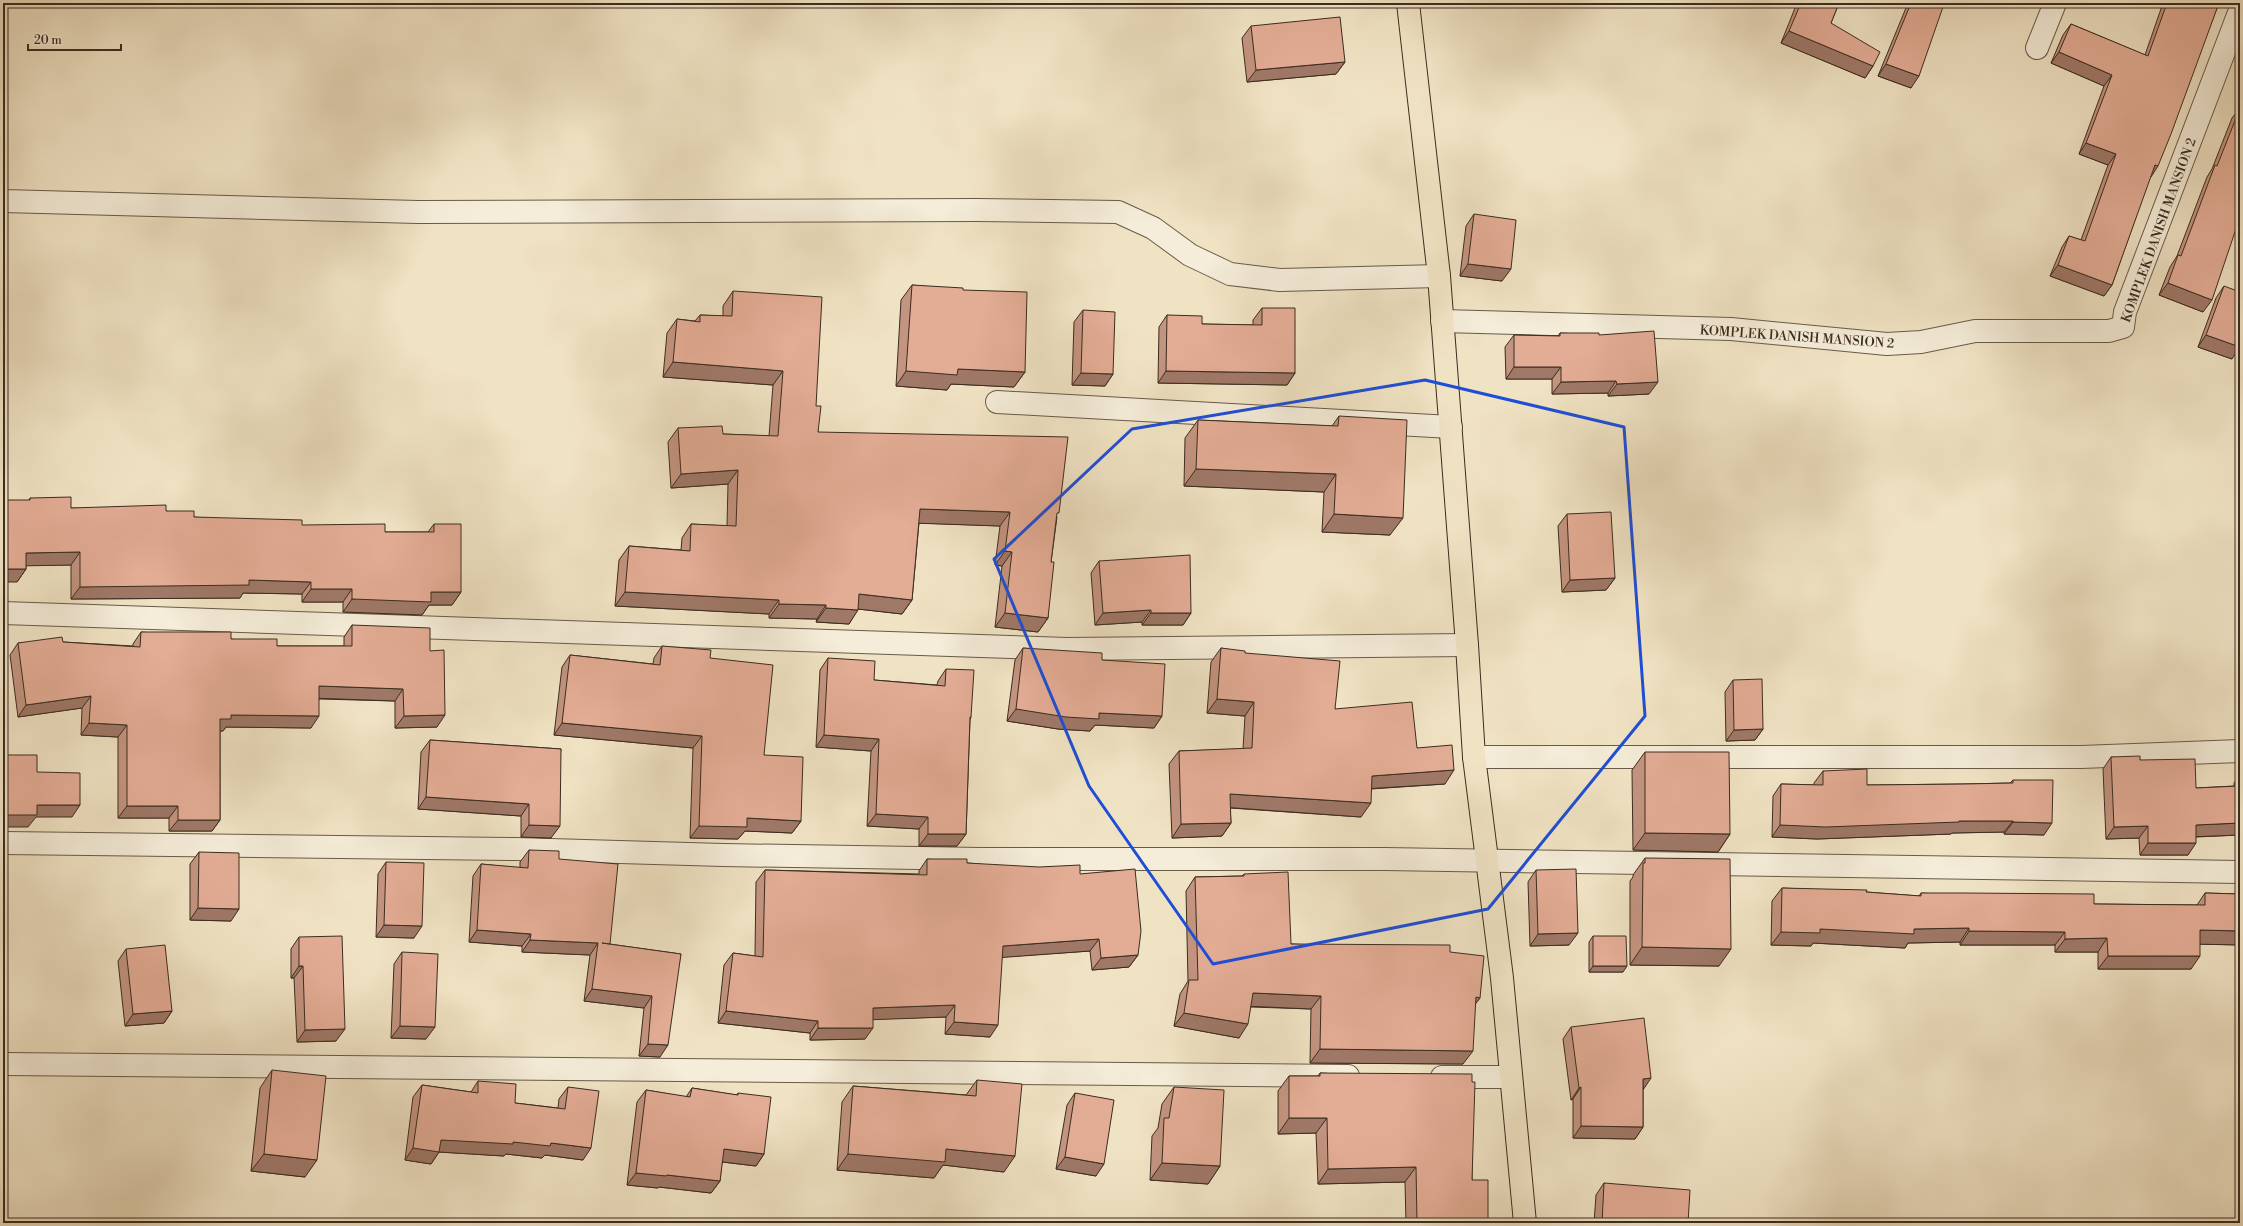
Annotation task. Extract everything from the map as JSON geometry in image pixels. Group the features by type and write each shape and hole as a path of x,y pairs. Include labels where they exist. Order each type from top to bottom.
{"main road":[{"path":"1408,3 1439,276 1474,757 1502,978 1526,1223"}],"street":[{"path":"2037,48 2054,3"},
{"name":"KOMPLEK DANISH MANSION 2","path":"1442,321 1731,328 1887,344 1921,342 1975,331 2109,331 2123,327 2125,312 2240,10"},
{"path":"3,201 418,212 977,210 1118,212 1153,228 1190,255 1230,274 1280,280 1439,276"},
{"path":"996,402 1451,428"},
{"path":"3,613 1067,649 1467,645"},
{"path":"1474,757 1795,755 2081,757 2240,751"},
{"path":"3,843 516,849 723,855 980,859 1486,861 2240,872"},
{"path":"3,1064 1367,1076"},
{"path":"1423,1076 1511,1077"}],"highlighted area":[{"path":"1425,380 1624,427 1645,716 1488,909 1213,964 1089,786 994,559 1132,429"}],"building":[{"path":"1801,3 1839,3 1831,23 1880,52 1873,66 1789,31"},
{"path":"1911,3 1944,4 1919,76 1886,64"},
{"path":"2167,3 2219,3 2171,134 2158,166 2155,165 2112,285 2058,265 2069,236 2085,241 2116,154 2086,143 2112,75 2059,52 2071,24 2148,56"},
{"path":"1340,17 1345,62 1256,70 1251,26"},
{"path":"2240,108 2240,217 2212,300 2168,283 2178,255 2181,256 2215,165 2217,166"},
{"path":"1474,214 1516,220 1511,269 1468,264"},
{"path":"912,285 963,288 963,290 1027,292 1025,372 958,369 957,375 906,371"},
{"path":"2224,286 2240,292 2240,347 2206,335"},
{"path":"733,291 822,297 816,406 821,406 818,432 1068,437 1059,513 1057,513 1051,562 1054,562 1048,618 1005,613 1012,552 1005,551 1010,512 920,509 912,600 859,594 858,610 826,608 826,605 779,604 779,600 625,592 629,546 690,551 691,524 736,526 738,470 681,474 678,428 722,426 723,434 778,436 783,371 673,362 677,319 700,322 700,315 732,316"},
{"path":"1262,308 1295,308 1295,373 1166,371 1167,315 1202,316 1202,324 1262,325"},
{"path":"1083,310 1115,312 1113,374 1081,373"},
{"path":"1654,331 1658,382 1617,384 1616,381 1561,382 1561,367 1514,367 1514,335 1560,336 1560,333 1599,333 1599,335"},
{"path":"1339,416 1407,420 1403,518 1334,514 1336,474 1196,469 1198,420 1338,426"},
{"path":"71,497 71,508 166,505 166,511 194,511 194,517 302,520 302,525 385,524 385,532 434,532 434,524 461,524 461,592 431,592 431,602 352,599 352,589 311,589 311,582 249,580 249,585 80,587 80,552 26,553 26,569 3,569 3,500"},
{"path":"1611,512 1615,578 1570,580 1567,514"},
{"path":"1190,555 1191,613 1151,613 1151,610 1103,613 1099,561"},
{"path":"352,625 430,628 430,651 444,650 445,715 404,716 403,689 319,686 319,716 231,715 231,719 220,719 220,820 178,820 178,806 127,806 127,725 89,723 91,696 26,705 18,643 62,637 63,642 140,647 141,632 231,632 231,639 277,639 277,646 352,646"},
{"path":"662,646 711,650 710,658 773,665 764,755 803,757 801,821 747,818 747,827 699,826 702,736 562,723 570,655 660,665"},
{"path":"1023,648 1102,653 1102,660 1165,664 1162,716 1099,713 1099,719 1066,717 1016,709"},
{"path":"1221,648 1245,651 1245,653 1340,661 1335,709 1412,702 1417,748 1452,745 1454,770 1372,776 1371,803 1230,794 1231,823 1181,824 1179,751 1252,748 1254,702 1217,699"},
{"path":"828,658 875,661 874,680 945,686 946,669 974,670 970,717 966,834 928,834 928,817 876,814 879,739 824,735"},
{"path":"1762,679 1763,729 1734,730 1733,680"},
{"path":"430,740 561,749 560,826 529,825 529,804 426,797"},
{"path":"1645,752 1729,752 1730,834 1645,833"},
{"path":"3,755 37,755 37,772 80,773 80,805 37,805 37,815 3,815"},
{"path":"2140,756 2140,760 2195,759 2196,788 2240,786 2240,823 2196,825 2196,843 2148,843 2148,826 2114,827 2111,757"},
{"path":"1867,769 1867,785 2013,783 2013,780 2053,780 2052,823 1959,821 1825,827 1780,825 1781,784 1823,785 1823,771"},
{"path":"529,850 559,851 559,859 618,864 610,944 602,943 681,954 668,1045 648,1044 652,996 592,989 598,943 530,940 531,934 477,930 481,864 528,868"},
{"path":"199,852 239,853 239,909 198,908"},
{"path":"1645,858 1730,859 1731,949 1642,947 1643,863 1645,863"},
{"path":"927,859 967,859 967,863 1039,867 1080,865 1080,874 1135,869 1141,931 1138,955 1101,958 1099,939 1003,946 998,1025 954,1022 955,1005 873,1008 873,1028 818,1028 818,1021 726,1011 733,953 763,957 765,870 927,875"},
{"path":"386,862 424,863 422,926 384,925"},
{"path":"1576,869 1578,933 1538,934 1536,870"},
{"path":"1288,872 1291,944 1450,945 1450,952 1484,956 1480,998 1476,997 1473,1051 1320,1049 1321,996 1253,993 1248,1024 1184,1013 1189,980 1198,980 1195,877 1244,876 1244,874"},
{"path":"1782,888 1867,890 1866,892 1921,896 1921,893 2094,894 2094,904 2205,905 2205,893 2240,894 2240,931 2200,930 2200,956 2108,956 2107,938 2065,939 2065,932 1969,931 1969,928 1914,929 1914,934 1820,929 1820,933 1781,932"},
{"path":"342,936 345,1029 305,1030 303,966 299,966 299,937"},
{"path":"1593,936 1626,936 1627,966 1593,966"},
{"path":"165,945 172,1011 133,1014 126,949"},
{"path":"402,952 438,954 435,1027 400,1026"},
{"path":"4,963 6,1028 3,1028"},
{"path":"1644,1018 1651,1078 1643,1079 1643,1127 1581,1126 1581,1087 1579,1088 1571,1027"},
{"path":"272,1070 326,1076 317,1160 264,1154"},
{"path":"1320,1073 1472,1074 1472,1082 1475,1082 1472,1180 1488,1180 1488,1223 1417,1223 1416,1167 1328,1169 1327,1118 1289,1118 1289,1076 1320,1076"},
{"path":"977,1080 1022,1084 1015,1156 946,1149 945,1162 848,1154 853,1086 976,1096"},
{"path":"478,1081 516,1084 515,1103 565,1109 568,1087 599,1091 591,1148 551,1143 550,1146 513,1142 513,1144 441,1140 439,1152 413,1148 422,1085 478,1093"},
{"path":"1174,1087 1224,1090 1220,1166 1162,1163 1164,1118 1169,1118"},
{"path":"692,1088 738,1095 738,1093 771,1097 764,1154 724,1149 720,1181 636,1173 646,1090 690,1097"},
{"path":"1075,1093 1114,1100 1104,1164 1065,1157"},
{"path":"1604,1183 1690,1190 1688,1223 1602,1223"}]}
